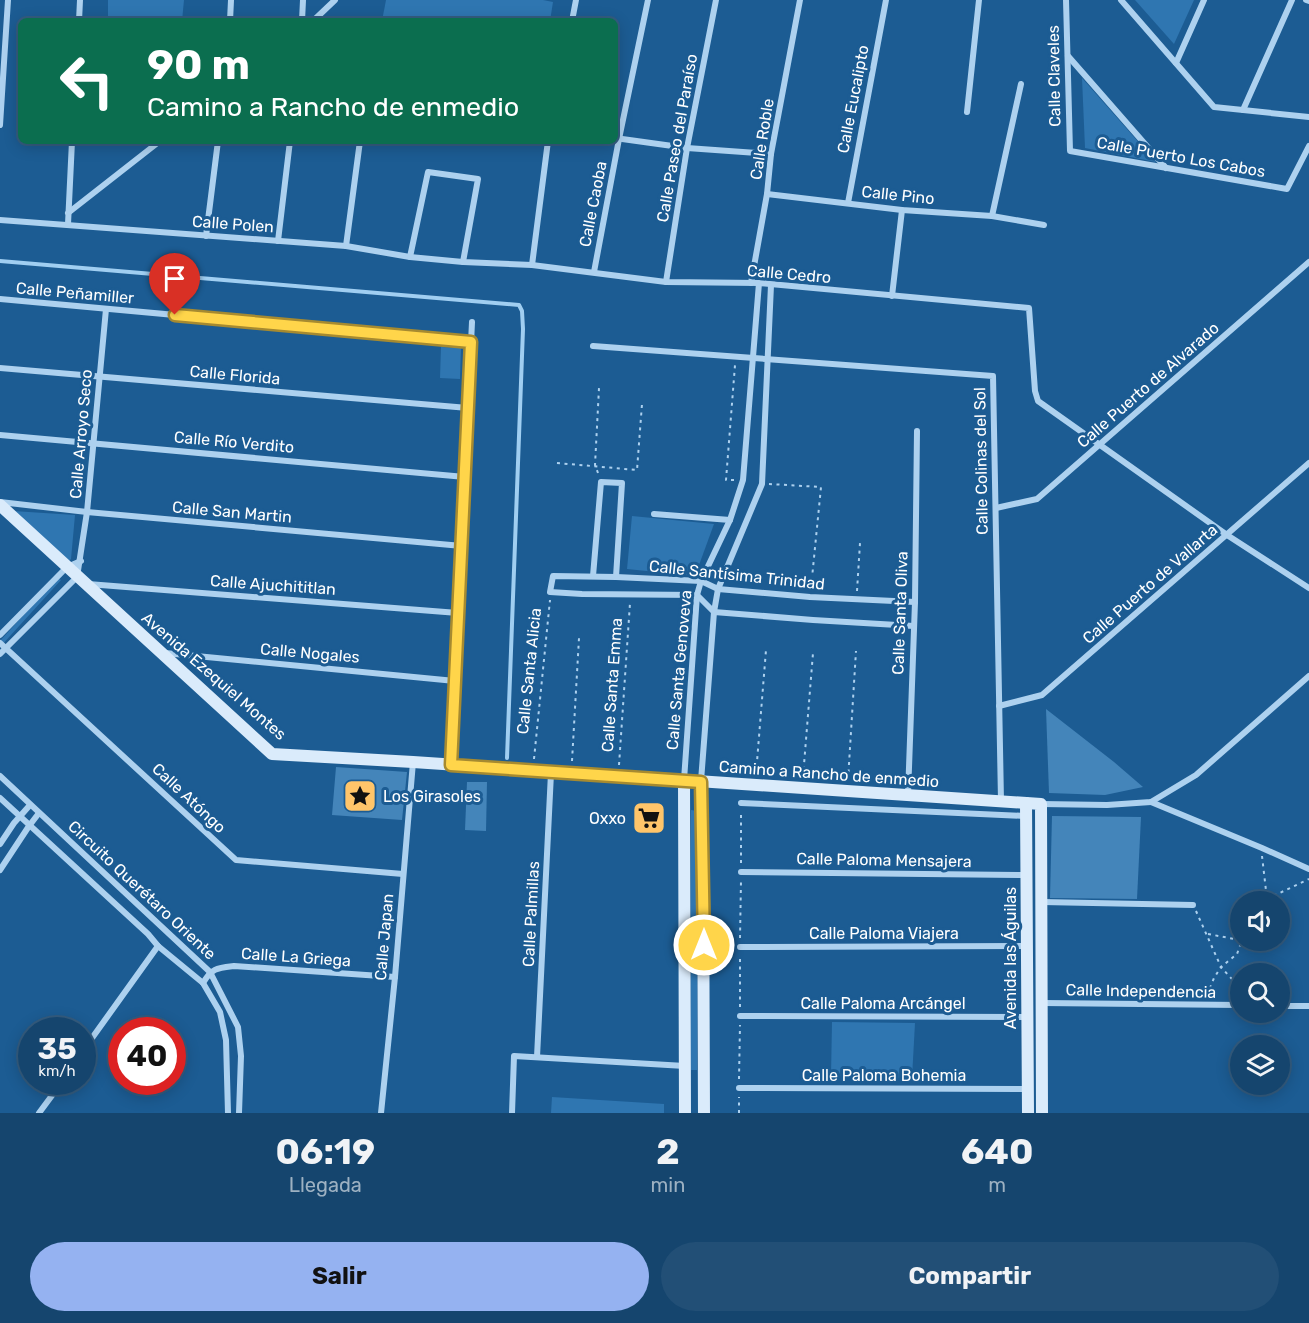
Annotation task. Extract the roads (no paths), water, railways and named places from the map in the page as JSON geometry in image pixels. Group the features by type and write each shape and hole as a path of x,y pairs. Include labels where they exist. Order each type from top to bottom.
{"street":[{"path":"0,125 8,0"},
{"path":"79,18 80,0"},
{"path":"230,18 231,0"},
{"path":"302,18 303,0"},
{"path":"316,18 334,0"},
{"path":"573,18 576,0"},
{"name":"Calle Caoba","path":"618,134 648,0"},
{"name":"Calle Paseo del Paraíso","path":"666,282 687,148 716,0"},
{"name":"Calle Roble","path":"751,283 767,194 771,154 801,0"},
{"name":"Calle Eucalipto","path":"848,203 886,0"},
{"path":"968,112 979,0"},
{"name":"Calle Claveles","path":"1066,0 1070,152"},
{"path":"1121,0 1214,107 1309,117"},
{"path":"1176,63 1204,0"},
{"path":"1243,110 1292,0"},
{"path":"1067,56 1166,168"},
{"path":"992,216 1021,84"},
{"path":"618,138 687,148 771,154"},
{"path":"68,224 72,144"},
{"path":"68,213 156,144"},
{"path":"206,236 218,144"},
{"path":"278,241 290,144"},
{"path":"346,246 360,144"},
{"path":"532,265 548,144"},
{"name":"Calle Caoba","path":"594,272 616,144"},
{"name":"Calle Puerto Los Cabos","path":"1070,152 1287,189 1309,146"},
{"path":"410,257 428,172 478,179 463,262"},
{"name":"Calle Pino","path":"767,194 902,210 992,216 1044,225"},
{"path":"892,296 902,210"},
{"name":"Calle Polen","path":"0,220 346,246 410,257 463,262"},
{"name":"Calle Cedro","path":"463,262 532,265 666,282 751,283 1029,308 1035,392 1038,401 1100,445"},
{"name":"Calle Puerto de Alvarado","path":"996,508 1037,499 1309,262"},
{"name":"Calle Santa Genoveva","path":"684,780 697,595 730,519 743,480 759,284"},
{"name":"Calle Santa Genoveva","path":"701,782 717,589 762,484 771,285"},
{"name":"Calle Peñamiller","path":"0,299 471,342"},
{"name":"Calle Arroyo Seco","path":"81,580 106,309"},
{"path":"451,765 472,322"},
{"name":"Calle Colinas del Sol","path":"593,346 993,376 1001,802"},
{"name":"Calle Florida","path":"0,368 468,408"},
{"name":"Calle Santa Oliva","path":"908,795 915,602 917,431"},
{"name":"Calle Río Verdito","path":"0,435 465,477"},
{"path":"1100,445 1227,535 1309,588"},
{"name":"Calle Puerto de Vallarta","path":"999,706 1042,695 1309,463"},
{"path":"593,576 601,482 622,483 616,577"},
{"name":"Calle San Martin","path":"0,504 462,546"},
{"name":"Avenida Ezequiel Montes","path":"0,504 272,754 451,765"},
{"path":"654,514 730,519"},
{"path":"0,635 67,567 81,561"},
{"name":"Calle Santísima Trinidad","path":"555,576 701,582 717,589 810,597 915,602"},
{"name":"Calle Santa Alicia","path":"550,592 552,578 555,576"},
{"path":"0,654 3,645 81,580"},
{"name":"Calle Ajuchititlan","path":"81,580 458,613"},
{"name":"Calle Santísima Trinidad","path":"550,592 697,595 714,612"},
{"path":"714,612 914,626"},
{"name":"Calle Atóngo","path":"3,645 236,860 403,874"},
{"name":"Calle Nogales","path":"161,653 456,681"},
{"path":"1041,804 1107,805 1151,802 1196,776 1309,676"},
{"name":"Calle Japan","path":"381,1113 413,762"},
{"name":"Camino a Rancho de enmedio","path":"451,765 1001,802 1026,810 1041,804"},
{"name":"Calle Palmillas","path":"537,1057 551,772"},
{"name":"Circuito Querétaro Oriente","path":"0,776 210,972 238,1028 241,1056 239,1113"},
{"path":"684,780 685,1113"},
{"path":"701,782 704,1113"},
{"name":"Circuito Querétaro Oriente","path":"0,798 159,946 203,983 220,1012 226,1040 228,1113"},
{"path":"1151,802 1309,869"},
{"path":"741,803 1026,810"},
{"name":"Avenida las Águilas","path":"1041,804 1042,1113"},
{"path":"0,844 30,805"},
{"name":"Avenida las Águilas","path":"1026,810 1028,1113"},
{"path":"0,870 39,813"},
{"name":"Calle Paloma Mensajera","path":"741,872 1026,875"},
{"path":"1042,902 1193,905"},
{"path":"96,1033 159,946"},
{"name":"Calle Paloma Viajera","path":"740,947 1027,946"},
{"name":"Calle La Griega","path":"210,972 234,966 395,977"},
{"path":"203,983 210,972"},
{"name":"Calle Independencia","path":"1042,1003 1230,1005"},
{"path":"1290,1006 1309,1006"},
{"name":"Calle Paloma Arcángel","path":"740,1016 1027,1017"},
{"path":"512,1113 514,1056 685,1066"},
{"path":"686,1081 704,1082"},
{"name":"Calle Paloma Bohemia","path":"740,1088 1028,1089"},
{"path":"39,1113 52,1095"}],"waterway":[{"path":"0,261 519,305 522,311 523,329 507,758"}],"place":[{"name":"Los Girasoles","path":"360,796"},
{"name":"Oxxo","path":"649,818"}]}
